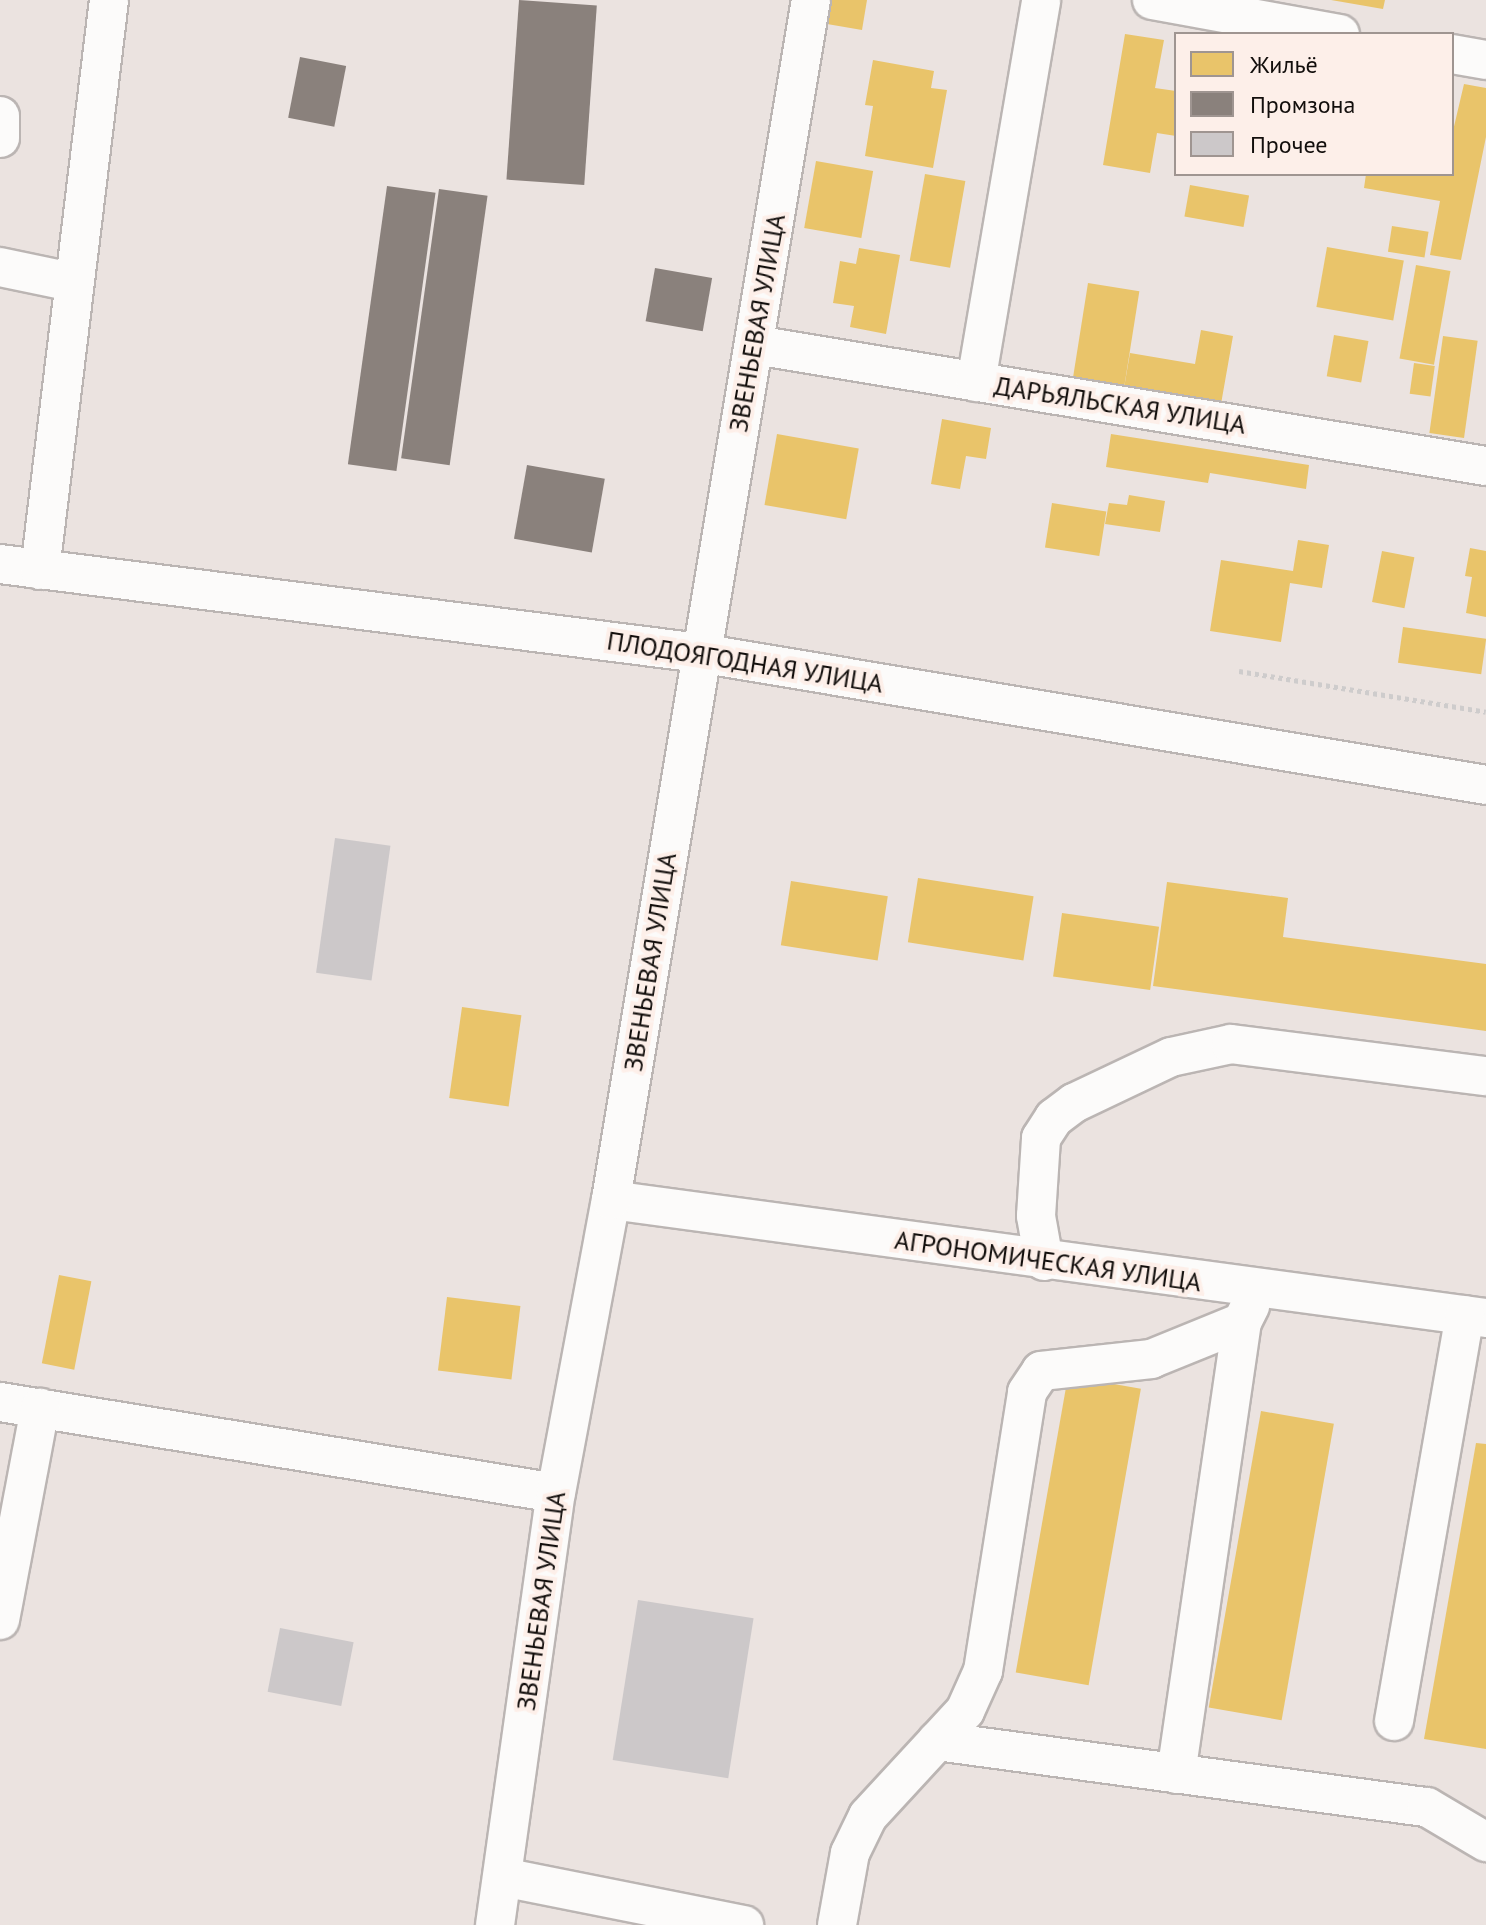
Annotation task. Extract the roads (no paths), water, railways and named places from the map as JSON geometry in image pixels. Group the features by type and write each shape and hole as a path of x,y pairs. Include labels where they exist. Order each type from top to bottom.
{"street":[{"path":"40,570 72,282 109,0"},
{"name":"ЗВЕНЬЕВАЯ УЛИЦА","path":"495,1925 556,1493 611,1200 811,0"},
{"path":"976,382 1041,0"},
{"path":"1152,0 1329,32"},
{"path":"1454,54 1486,60"},
{"path":"0,116 0,138"},
{"path":"0,267 72,282"},
{"name":"ДАРЬЯЛЬСКАЯ УЛИЦА","path":"755,345 1486,466"},
{"name":"ПЛОДОЯГОДНАЯ УЛИЦА","path":"0,564 700,653 1486,785"},
{"path":"1044,1261 1036,1216 1041,1138 1054,1118 1074,1103 1171,1057 1231,1044 1486,1076"},
{"name":"АГРОНОМИЧЕСКАЯ УЛИЦА","path":"611,1200 1044,1261 1250,1306 1476,1317"},
{"path":"837,1925 850,1853 868,1816 965,1711 983,1671 1027,1392 1041,1371 1151,1359 1250,1306"},
{"path":"1176,1774 1250,1306"},
{"path":"1394,1721 1476,1317"},
{"path":"0,1402 556,1493"},
{"path":"0,1620 40,1408"},
{"path":"937,1741 1427,1807 1486,1842"},
{"path":"503,1877 731,1924"}]}
